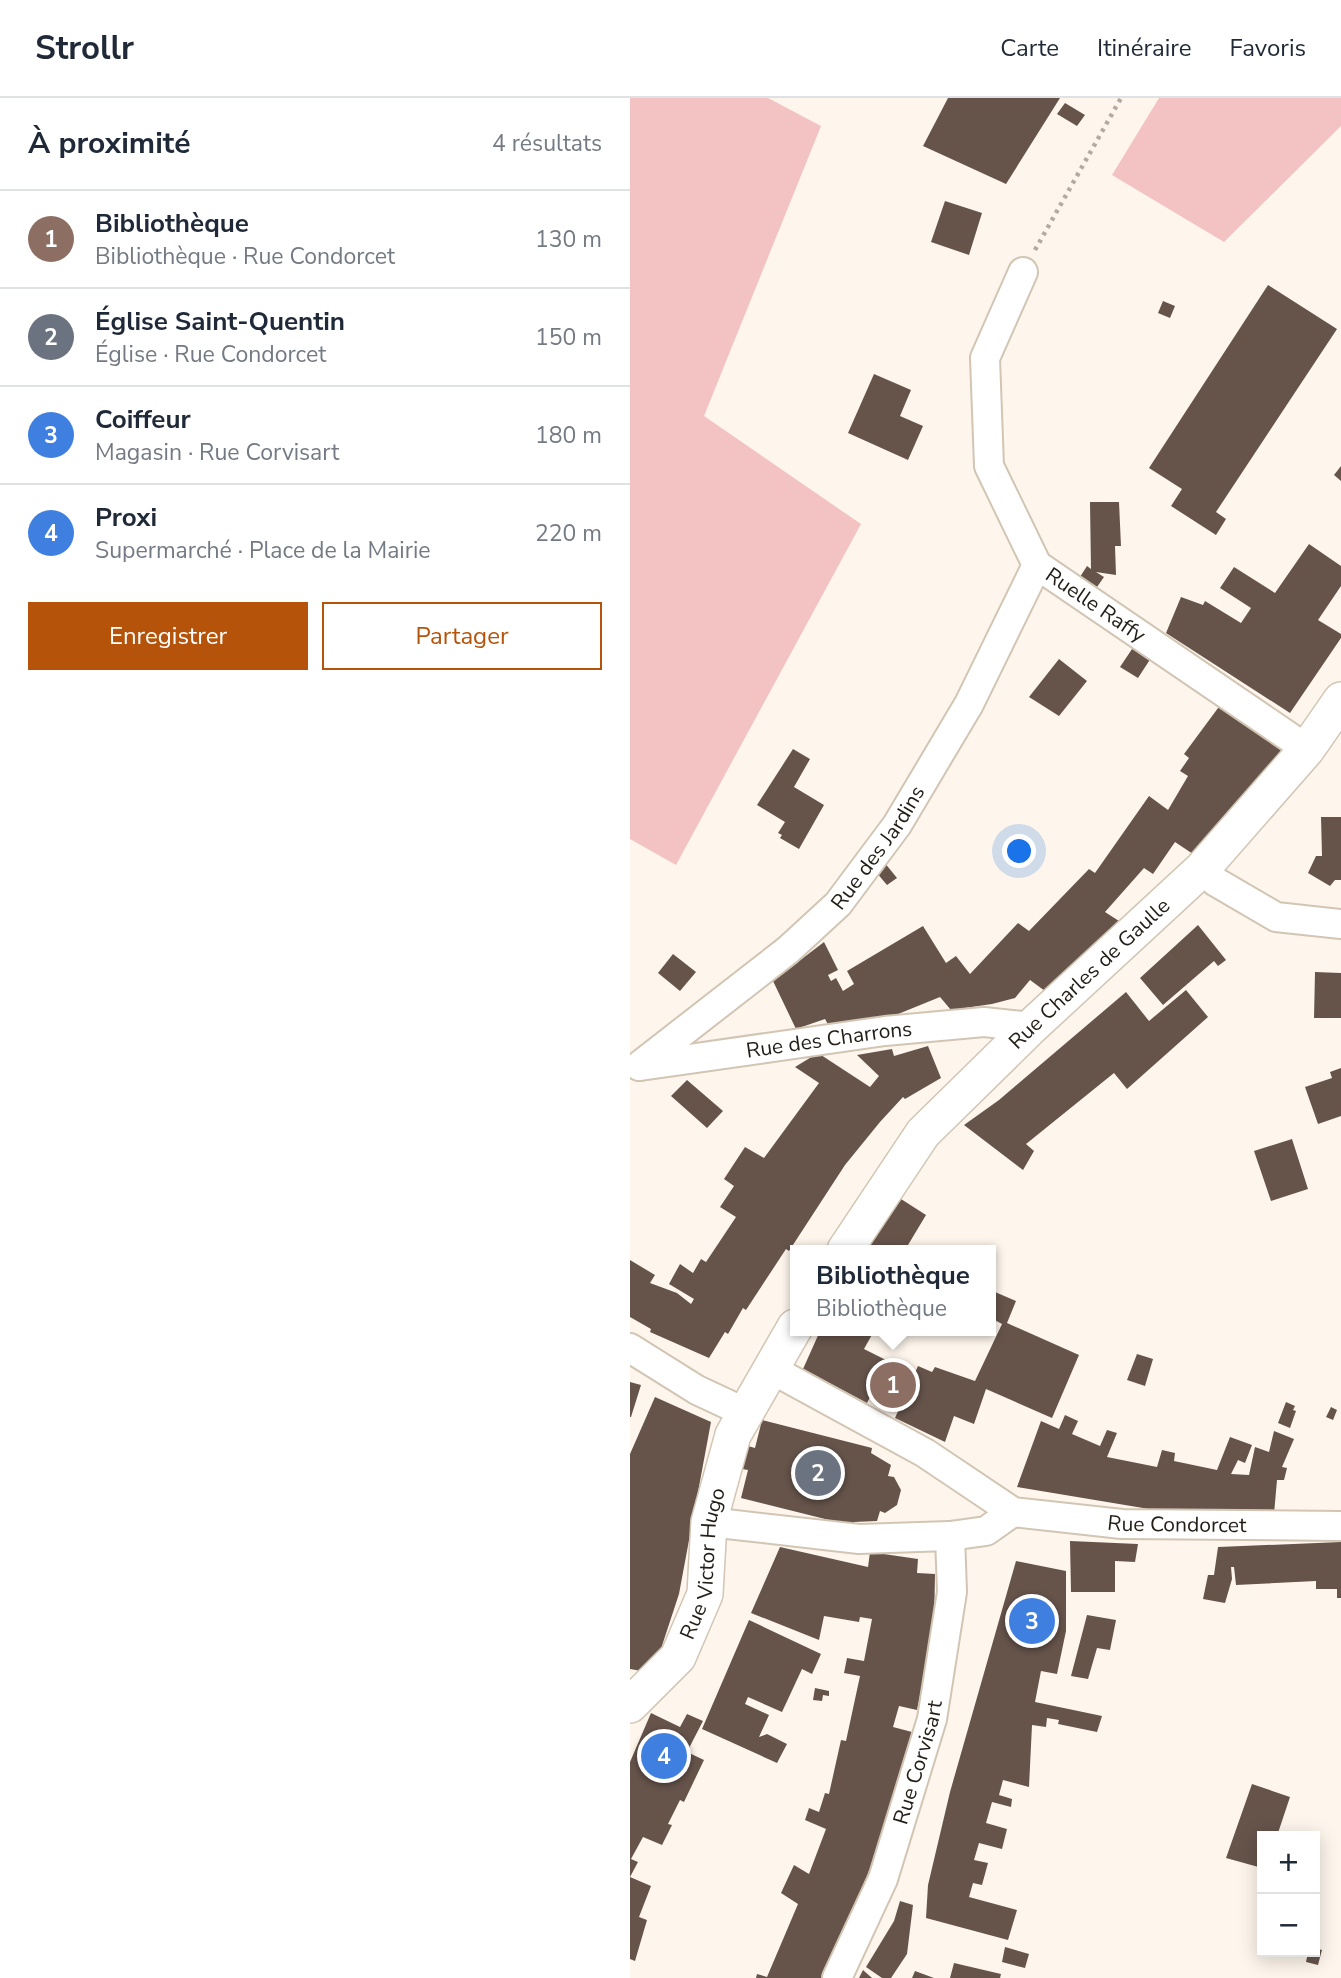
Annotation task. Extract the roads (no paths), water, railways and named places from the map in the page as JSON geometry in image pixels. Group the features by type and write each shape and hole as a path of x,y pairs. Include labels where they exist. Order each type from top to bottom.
{"street":[{"name":"Ruelle Raffy","path":"1023,272 985,358 989,466 1037,565 1307,749"},
{"name":"Rue des Jardins","path":"634,1070 788,950 838,904 897,825 969,704 1037,565"},
{"name":"Rue Charles de Gaulle","path":"848,1245 923,1133 1031,1027 1202,869 1307,749 1341,700"},
{"path":"1202,869 1216,882 1276,917 1341,924"},
{"name":"Rue des Charrons","path":"634,1070 898,1030 984,1022 1031,1027"},
{"path":"630,1348 697,1390 744,1412 790,1336"},
{"name":"Rue Condorcet","path":"771,1369 925,1452 1013,1512 1122,1524 1341,1527"},
{"name":"Rue Victor Hugo","path":"632,1702 678,1657 705,1594 709,1522 733,1435 744,1412"},
{"path":"709,1522 859,1539 950,1536 986,1531 1013,1512"},
{"name":"Rue Corvisart","path":"837,1978 883,1879 932,1719 952,1592 950,1536"}],"place":[{"name":"Bibliothèque","path":"893,1385"},
{"name":"Église Saint-Quentin","path":"818,1473"},
{"name":"Coiffeur","path":"1032,1621"},
{"name":"Proxi","path":"664,1756"}]}
